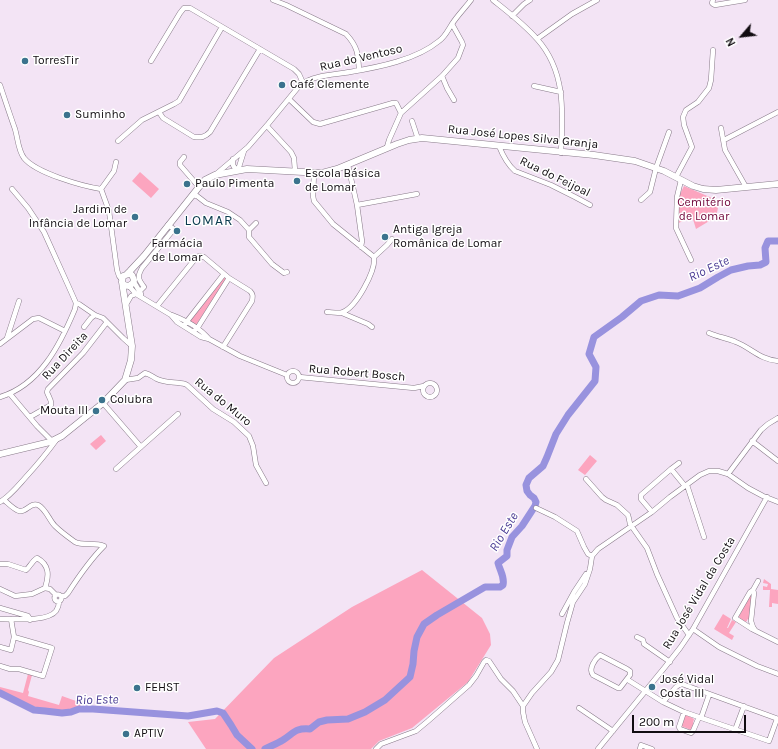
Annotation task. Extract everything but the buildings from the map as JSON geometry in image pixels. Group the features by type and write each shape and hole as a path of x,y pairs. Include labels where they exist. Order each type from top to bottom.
{"main road":[{"name":"Rua José Lopes Silva Granja","path":"215,175 247,169 322,173 348,165 388,147 409,140 430,139 635,161 656,168 693,186 703,189 716,190 778,184"},
{"path":"129,286 124,285 124,278 144,256 205,180 215,175"},
{"path":"128,315 127,303 129,286 132,285 137,268 144,256"},
{"path":"124,278 132,275 134,280"},
{"path":"0,454 54,441 103,403 125,380 131,360 132,346 124,278"}],"street":[{"path":"273,0 286,2 346,34 358,51 360,70"},
{"name":"Rua do Ventoso","path":"303,83 319,77 391,64 423,52 440,41 471,0"},
{"path":"493,0 537,39 552,61 561,92 561,152"},
{"path":"512,16 530,0"},
{"path":"537,39 572,14 598,0"},
{"path":"713,0 712,3 715,5 746,0"},
{"path":"151,61 180,13 184,8 190,8 294,69 299,74 303,83 298,86 267,126 244,150 215,175"},
{"path":"388,147 389,140 401,113 442,76 458,58 463,45 452,24"},
{"path":"118,141 142,120 179,101 222,27"},
{"path":"159,112 163,118 194,136 199,138 207,135 260,49"},
{"path":"691,260 676,228 679,179 692,147 684,125 683,117 686,110 698,102 709,88 712,80 713,50"},
{"path":"442,76 454,100"},
{"path":"0,86 19,147 29,164 70,182 91,188 101,189"},
{"path":"534,86 561,92"},
{"path":"288,98 313,122 320,124 392,103 396,103 401,113"},
{"path":"724,140 778,112"},
{"path":"412,121 418,139"},
{"path":"267,126 294,158 295,171"},
{"path":"721,128 724,140 724,150 746,187"},
{"path":"640,200 650,192 656,168 669,132"},
{"name":"Rua do Feijoal","path":"499,146 504,158 515,171 551,185 590,205"},
{"path":"233,159 232,165 236,170 239,167 244,150"},
{"path":"184,157 180,162 180,165 199,187"},
{"path":"241,159 247,169"},
{"path":"101,189 114,170 116,162"},
{"path":"348,165 357,205 362,241 361,247"},
{"path":"314,173 314,201 333,224 374,257"},
{"path":"0,397 10,394 37,375 66,331 75,310 76,303 44,232 28,208 12,189"},
{"path":"101,189 109,211 116,263 124,278"},
{"path":"357,205 416,194"},
{"path":"193,195 197,196 206,203 228,212 240,220 249,230 249,237 272,264 284,273 287,272"},
{"path":"249,230 256,223"},
{"path":"127,303 131,296 138,293 144,287 139,280 138,275 174,229 168,225"},
{"path":"342,313 359,297 374,266 374,257 388,245 392,238"},
{"path":"157,306 195,259 199,256 204,257 229,278 250,290 253,297 252,301 223,347"},
{"path":"185,324 224,274"},
{"path":"195,330 229,278"},
{"path":"134,280 138,293"},
{"path":"129,286 143,297 171,315 179,318 195,330 204,333 209,339 223,347 240,356 287,375"},
{"path":"7,339 20,301"},
{"path":"76,303 95,315 103,318 132,346"},
{"path":"327,312 342,313 372,327"},
{"path":"84,327 95,315"},
{"path":"0,344 33,319 39,318 66,331"},
{"name":"Rua Direita","path":"30,417 51,405 51,399 47,392 48,389 83,353 107,322"},
{"path":"709,333 742,344 766,359 778,361"},
{"name":"Rua Robert Bosch","path":"299,377 297,382 292,383 288,380 287,375 294,372 298,374 299,377 414,388 424,386"},
{"name":"Rua do Muro","path":"125,380 138,378 145,373 149,373 162,381 185,384 213,409 234,422 249,436 253,446 256,465 266,483"},
{"path":"428,383 436,385 436,394 432,397 424,394 422,389 428,383"},
{"name":"Rua Robert Bosch","path":"414,388 424,394"},
{"path":"10,394 54,441 37,465 2,501 22,512 32,505 38,505 61,532 79,544 104,546 86,567 68,593 59,598"},
{"path":"103,403 141,447"},
{"path":"116,469 178,414"},
{"path":"727,474 761,430 778,418"},
{"path":"752,441 778,462"},
{"path":"652,512 641,499 641,495 679,463"},
{"path":"671,469 686,486 704,537"},
{"path":"523,706 532,693 551,672 558,660 566,623 573,602 585,584 592,556 598,549 709,470 727,474 748,488 778,502"},
{"path":"586,479 602,497 616,505 628,515 629,523 647,548 680,624 689,635"},
{"name":"Rua José Vidal da Costa","path":"598,749 670,662 689,635 766,497"},
{"path":"536,508 555,517 577,531 588,554 592,556"},
{"path":"0,564 8,564 26,570 37,558 45,565 47,571 48,576 45,588"},
{"path":"562,614 574,592 589,572"},
{"path":"758,581 735,618 778,642"},
{"path":"0,589 15,596 32,594 45,588 50,589 59,598"},
{"path":"753,590 751,621 755,630"},
{"path":"0,619 30,620 44,618 57,610 59,598"},
{"path":"0,608 28,616 30,620"},
{"path":"0,647 11,650 14,637 11,619"},
{"path":"743,623 748,623 751,621"},
{"path":"693,628 719,647 757,666 778,674"},
{"path":"0,666 10,669 19,669 44,676 52,648 14,637"},
{"path":"637,637 643,640 644,644 670,662"},
{"path":"600,655 630,671 628,680 620,688 618,688 593,675 591,669 597,657 600,655"},
{"path":"376,749 382,744 416,730 428,721 469,685 486,660 489,661 501,679 513,691 523,706 525,722 537,749"},
{"path":"628,680 663,702 684,712 769,741 778,719 682,684 679,685 663,702"},
{"path":"684,712 679,727 680,729 691,733 700,717 709,695"},
{"path":"735,730 744,706"},
{"path":"579,708 612,731"},
{"path":"640,749 641,745 652,749"}],"green space":[{"path":"140,172 159,189 151,198 132,181"},
{"name":"Cemitério de Lomar","path":"684,186 712,198 718,208 716,217 696,229 692,216 677,224 678,198"},
{"path":"224,276 227,278 196,325 189,320"},
{"path":"101,435 106,441 96,450 90,444"},
{"path":"590,455 597,461 585,475 578,470"},
{"path":"422,570 482,618 490,634 491,645 468,682 412,728 379,741 371,749 206,749 188,722 215,719 274,658 352,607"},
{"path":"764,579 771,584 771,589 778,590 778,604 772,603 772,607 769,607 770,590 763,590 763,586 767,587 768,584 763,583"},
{"path":"751,594 749,620 748,619 745,622 740,619 739,616"},
{"path":"723,614 731,619 727,628 732,620 736,622 729,633 734,636 732,640 714,629"},
{"path":"28,674 32,675 28,696 59,705 62,696 76,701 81,704 82,707 64,712 45,710 14,699 0,692 0,687 23,693"},
{"path":"687,715 694,719 691,730 681,726 685,716"}],"waterway":[{"name":"Rio Este","path":"265,749 298,730 310,729 319,722 327,720 348,719 365,712 385,700 410,677 417,637 424,624 485,587 500,587 503,585 503,577 498,563 507,556 507,550 512,537 522,526 536,502 527,491 526,485 529,478 543,466 556,434 568,415 595,381 596,367 589,354 594,337 641,301 659,295 678,296 700,288 731,270 760,265 766,262 765,248 768,241 778,241"},
{"name":"Rio Este","path":"0,693 34,710 62,713 79,709 93,709 188,716 217,711 223,713 237,735 252,749"}],"place":[{"name":"TorresTir","path":"25,61"},
{"name":"Café Clemente","path":"282,85"},
{"name":"Suminho","path":"67,115"},
{"name":"Escola Básica de Lomar","path":"297,181"},
{"name":"Paulo Pimenta","path":"187,184"},
{"name":"Jardim de Infância de Lomar","path":"135,217"},
{"name":"Farmácia de Lomar","path":"177,231"},
{"name":"Antiga Igreja Românica de Lomar","path":"385,237"},
{"name":"Colubra","path":"102,400"},
{"name":"Mouta III","path":"96,411"},
{"name":"José Vidal Costa III","path":"652,687"},
{"name":"FEHST","path":"137,688"},
{"name":"APTIV","path":"126,734"}],"district":[{"name":"LOMAR","path":"209,221"}]}
